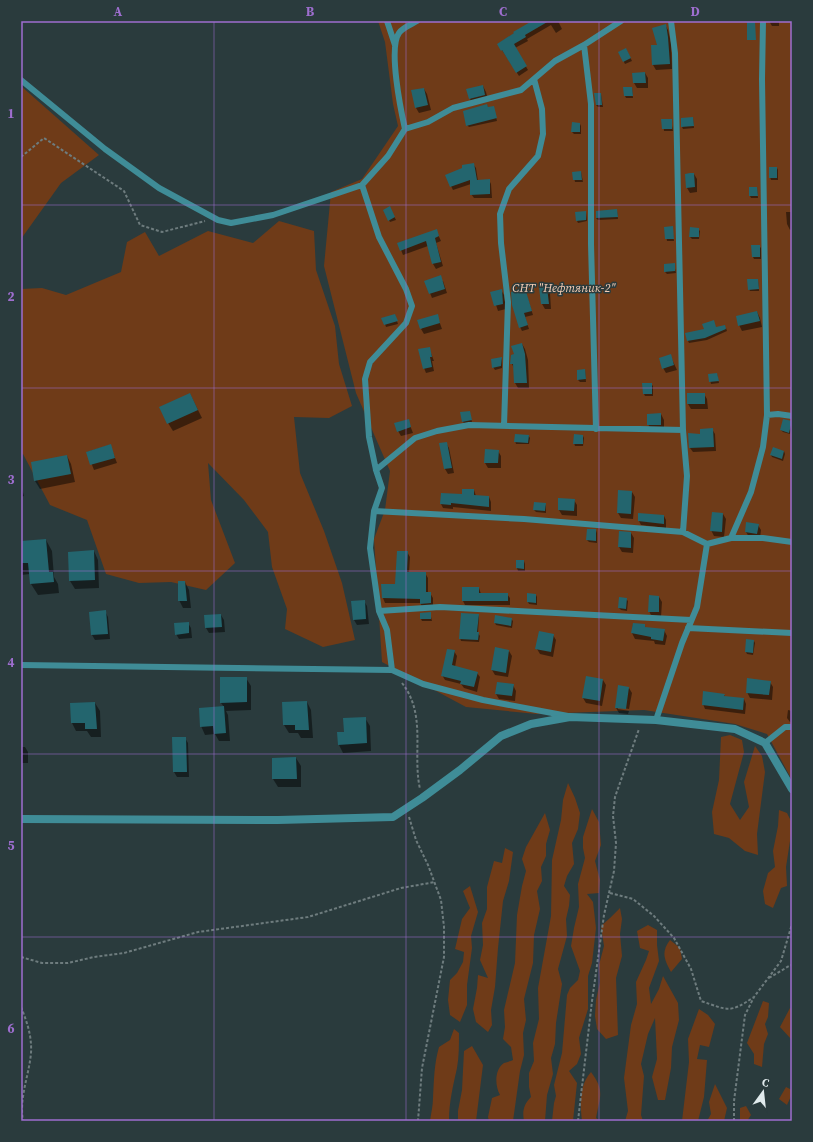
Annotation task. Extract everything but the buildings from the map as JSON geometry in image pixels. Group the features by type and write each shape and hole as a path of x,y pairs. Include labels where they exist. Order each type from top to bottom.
{"street":[{"path":"21,819 301,819 392,817 422,798 460,770 501,736 531,724 570,717 656,720 735,729 765,742 792,789"}],"lane":[{"path":"387,21 395,45 398,101 405,129"},
{"path":"395,45 399,33 417,21"},
{"path":"21,80 105,149 159,188 216,218 231,223 273,215 362,185 388,156 405,129 428,122 453,108 521,90 555,61 584,45 621,21"},
{"path":"671,21 675,53 682,430 687,476 683,532"},
{"path":"731,538 751,492 764,447 767,415 762,80 763,21"},
{"path":"584,45 591,104 591,244 596,429"},
{"path":"504,426 508,302 501,243 500,214 509,189 538,156 543,134 542,109 534,79"},
{"path":"362,185 378,237 406,289 412,306 406,323 370,362 365,379 368,437 382,488 374,510 370,548 379,611 387,630 392,670"},
{"path":"767,415 778,414 792,416"},
{"path":"376,470 415,438 437,431 469,425 682,430"},
{"path":"374,510 524,519 683,532 707,544 731,538 763,538 792,542"},
{"path":"656,720 688,628 697,607 707,544"},
{"path":"379,611 440,607 691,620"},
{"path":"688,628 792,633"},
{"path":"21,665 392,670 423,684 483,700 570,717"},
{"path":"765,742 785,727 792,727"}],"path":[{"path":"21,157 44,138 124,191 140,225 154,230 162,232 216,218"},
{"path":"392,670 404,686 417,716 419,786 422,798"},
{"path":"578,1121 604,915 614,871 616,843 613,816 615,797 642,720"},
{"path":"407,808 416,840 428,865 441,900 444,927 444,957 422,1068 418,1121"},
{"path":"21,957 42,963 68,963 94,957 124,954 198,932 308,918 401,888 435,882"},
{"path":"610,893 633,899 654,916 674,938 691,969 701,1001 727,1010 740,1007 754,997"},
{"path":"734,1121 734,1101 745,1015 754,997 781,961 792,924"},
{"path":"768,978 792,965"},
{"path":"21,1007 30,1033 31,1053 24,1084 21,1111 23,1121"}],"green space":[{"name":"СНТ \"Нефтяник-2\"","path":"378,21 792,21 792,780 767,734 735,724 644,710 537,714 466,707 382,662 374,539 385,510 390,471 356,393 324,266 331,192 362,179 398,126 393,104 385,42"},
{"path":"21,86 99,155 61,183 21,239"},
{"path":"279,221 314,231 316,270 335,326 339,364 352,406 329,418 294,417 300,473 324,531 342,583 355,640 323,647 285,629 287,609 272,567 268,532 244,500 208,463 211,500 235,563 206,590 171,582 139,583 106,574 87,520 50,505 23,454 21,455 21,289 42,288 66,295 121,272 127,242 145,232 159,256 208,231 253,243"},
{"path":"730,735 742,740 744,752 730,804 740,820 749,807 744,782 755,746 762,756 765,772 757,834 758,855 745,851 729,838 714,834 712,812 719,780 721,737"},
{"path":"568,783 580,813 578,829 572,843 574,864 567,876 564,886 570,895 566,919 567,936 558,969 562,984 556,1023 555,1044 551,1058 553,1074 547,1095 545,1121 524,1121 524,1108 531,1097 529,1073 534,1061 533,1043 539,1019 538,988 551,916 552,860 561,820 563,800"},
{"path":"592,809 599,822 601,845 595,861 600,880 599,893 587,894 593,902 596,928 592,963 588,976 588,1009 579,1038 581,1054 577,1064 569,1071 577,1083 573,1121 552,1121 556,1096 554,1085 562,1053 567,995 570,988 578,980 580,971 571,946 579,907 578,884 585,858 583,837"},
{"path":"779,810 787,813 792,823 792,828 786,867 787,886 781,888 773,908 765,904 763,891 768,873 775,867 773,851 778,826"},
{"path":"545,813 550,830 546,844 546,856 541,867 542,881 537,891 540,909 534,935 533,963 524,999 526,1020 523,1033 524,1055 520,1071 513,1121 489,1121 488,1117 492,1098 500,1095 496,1083 498,1070 504,1063 513,1060 511,1047 503,1039 505,1027 504,1010 515,963 517,915 526,871 522,859 526,847"},
{"path":"505,848 513,852 509,881 503,901 495,987 491,1010 492,1025 488,1032 476,1022 473,1009 478,975 488,978 480,960 483,945 482,923 487,909 487,887 494,861 502,863"},
{"path":"470,886 478,912 471,936 472,948 467,985 467,1005 460,1022 450,1015 448,1000 450,980 457,973 463,962 464,952 455,949 462,919 470,908 463,891"},
{"path":"620,908 622,919 620,934 622,956 616,978 618,1035 606,1039 597,1029 595,1016 596,1000 600,982 599,965 604,946 601,926"},
{"path":"648,925 657,930 659,961 649,988 651,1004 659,989 663,976 678,1003 679,1020 672,1047 671,1068 665,1100 658,1100 652,1077 657,1059 655,1018 648,1034 641,1064 644,1076 641,1115 643,1121 625,1121 628,1111 624,1078 631,1025 637,1004 636,982 649,951 640,948 637,931"},
{"path":"670,940 680,948 682,959 671,972 664,956 665,948"},
{"path":"763,1001 769,1003 768,1017 765,1024 768,1034 764,1044 762,1067 754,1064 754,1054 747,1043"},
{"path":"790,1008 792,1009 791,1039 780,1027"},
{"path":"699,1009 708,1015 715,1024 709,1047 700,1045 697,1059 707,1060 704,1097 698,1121 682,1121 689,1062 688,1039"},
{"path":"454,1029 459,1033 459,1051 450,1101 449,1121 430,1121 433,1104 437,1053 439,1047 450,1040"},
{"path":"472,1046 483,1065 476,1121 458,1121 458,1111 462,1090 464,1051"},
{"path":"591,1072 600,1089 600,1099 596,1118 600,1121 582,1121 582,1089"},
{"path":"715,1084 727,1108 724,1121 707,1121 711,1114 709,1102"},
{"path":"786,1087 792,1090 792,1094 787,1105 779,1099"},
{"path":"746,1106 751,1115 747,1121 740,1121 740,1108"}]}
